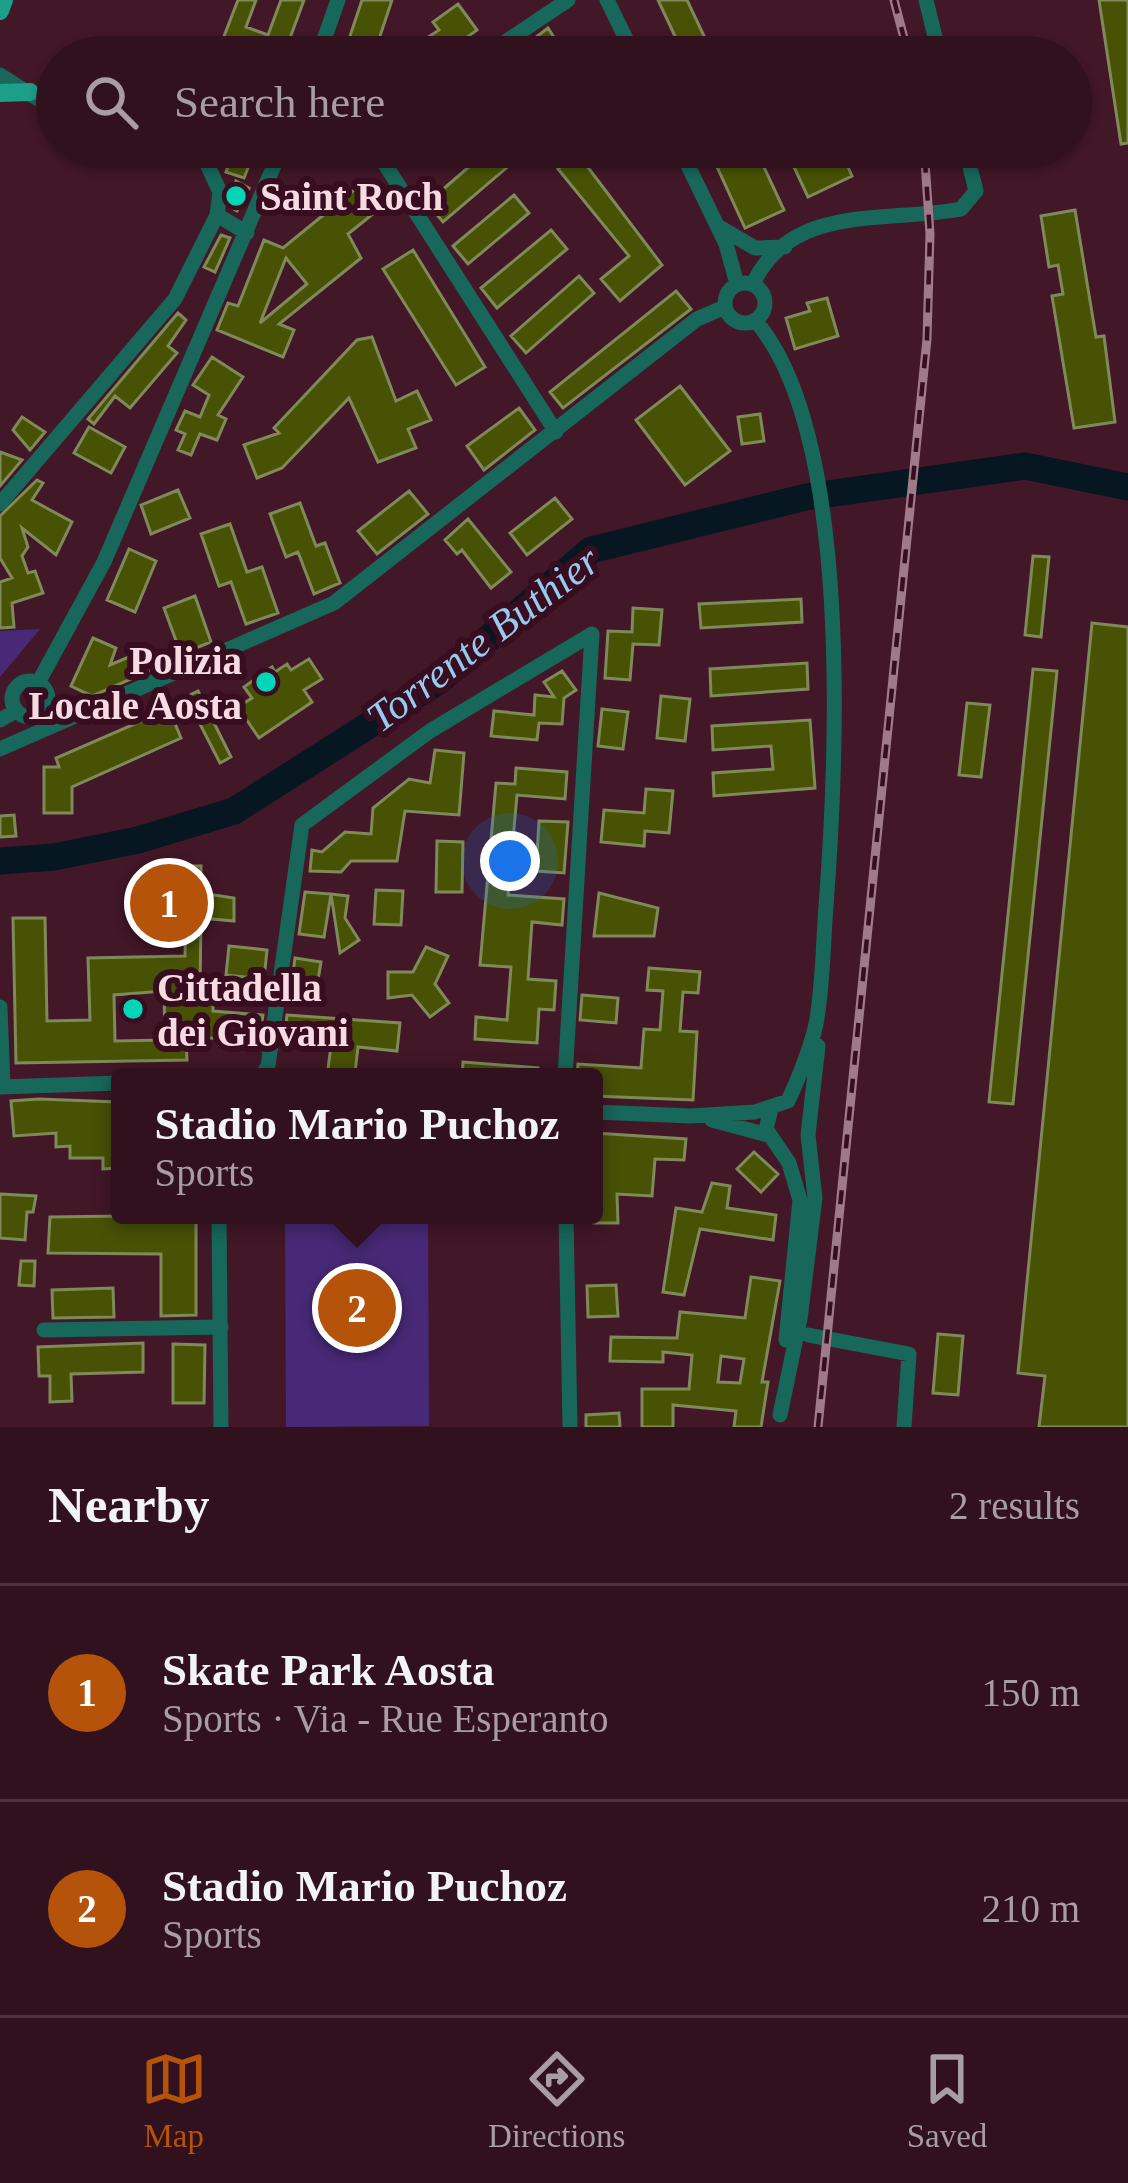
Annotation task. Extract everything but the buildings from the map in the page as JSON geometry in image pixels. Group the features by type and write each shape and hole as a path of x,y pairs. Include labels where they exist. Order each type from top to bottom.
{"main road":[{"path":"0,11 4,0"}],"street":[{"path":"325,36 338,0"},
{"path":"514,36 568,0"},
{"path":"608,0 625,36"},
{"path":"926,0 935,36"},
{"path":"0,60 16,90"},
{"path":"0,75 16,90"},
{"path":"0,504 175,298 217,215 220,192 209,168"},
{"path":"38,683 104,562 273,168"},
{"path":"387,168 556,432"},
{"path":"689,168 745,284 765,299 755,320"},
{"path":"755,320 736,321 725,307 727,293 745,284 785,247 834,220 962,209 976,191 970,168"},
{"path":"217,215 247,233"},
{"path":"718,226 755,248 785,247"},
{"path":"0,749 334,603 697,319 725,307"},
{"path":"755,320 780,353 803,420 827,557 837,764 809,1126 814,1198 804,1330 792,1359 779,1421"},
{"path":"267,1068 302,825 430,731 592,634 567,1068"},
{"path":"0,720 16,710 37,716 48,704 47,692 38,683"},
{"path":"16,710 16,687 38,683"},
{"path":"48,704 83,711"},
{"path":"0,1007 1,1086 111,1083"},
{"path":"788,1101 817,1019"},
{"path":"603,1112 692,1116 771,1109 788,1101 799,1103 809,1126"},
{"path":"771,1109 773,1140 805,1222 804,1330"},
{"path":"692,1116 794,1146 809,1126"},
{"path":"779,1421 800,1200"},
{"path":"219,1224 221,1427"},
{"path":"566,1224 570,1427"},
{"path":"44,1330 221,1328"},
{"path":"804,1330 909,1354 904,1427"}],"shaded area":[{"path":"40,629 0,677 0,631"},
{"path":"285,1224 428,1224 429,1426 286,1427"}],"waterway":[{"name":"Torrente Buthier","path":"0,861 54,857 138,840 234,811 440,680 591,550 806,497 1025,466 1128,487"}],"railway":[{"path":"894,0 903,36"},
{"path":"818,1427 927,339 930,234 925,168"}],"place":[{"name":"Saint Roch","path":"236,196"},
{"name":"Polizia Locale Aosta","path":"266,682"},
{"name":"Skate Park Aosta","path":"169,903"},
{"name":"Cittadella dei Giovani","path":"133,1009"},
{"name":"Stadio Mario Puchoz","path":"357,1308"}]}
